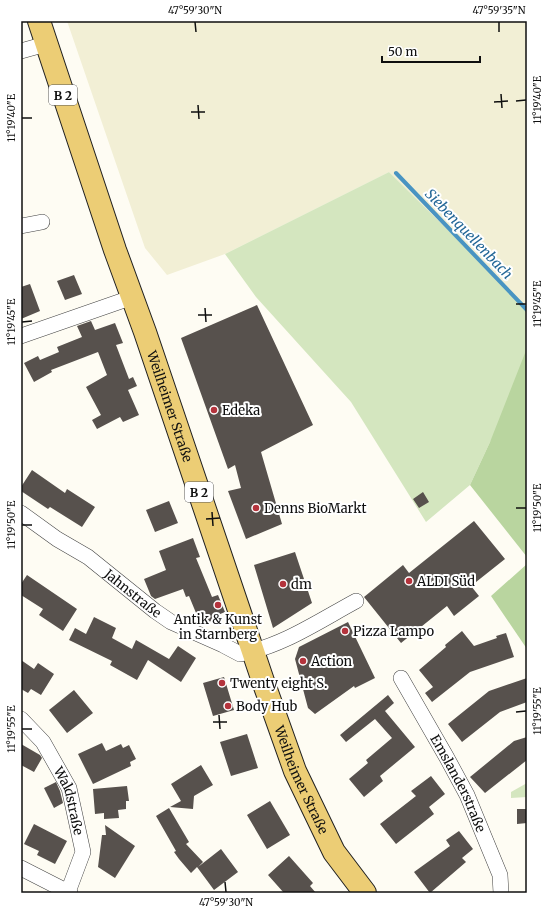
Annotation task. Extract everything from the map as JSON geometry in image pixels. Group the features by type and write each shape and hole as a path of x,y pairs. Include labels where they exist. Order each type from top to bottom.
{"main road":[{"name":"Weilheimer Straße","path":"39,21 115,250 133,297 295,771 334,852 365,893"}],"street":[{"path":"21,51 46,44"},
{"path":"21,226 42,222"},
{"path":"21,336 133,297"},
{"name":"Jahnstraße","path":"21,513 56,539 88,557 155,611 171,622 240,654 253,651"},
{"path":"253,651 295,634 356,601"},
{"name":"Emslanderstraße","path":"401,678 467,795 500,874 501,893"},
{"name":"Waldstraße","path":"21,719 43,742 69,788 83,852 69,893"},
{"path":"21,868 69,893"}],"shaded area":[{"path":"67,21 527,21 527,308 389,172 225,254 167,275 145,248"}],"green space":[{"path":"389,172 527,308 527,382 490,442 470,485 426,522 351,402 256,297 225,254"},
{"path":"527,348 527,557 470,485 490,442"},
{"path":"527,564 527,649 491,596"},
{"path":"527,783 527,797 511,798 511,792"}],"building":[{"path":"74,275 82,294 65,300 57,281"},
{"path":"30,284 40,311 21,319 21,287"},
{"path":"257,305 313,425 261,452 282,524 246,539 228,491 241,488 235,465 228,469 181,338"},
{"path":"91,321 95,330 115,323 123,343 116,345 129,379 133,377 137,386 128,390 139,415 123,422 120,417 97,429 92,420 101,415 86,387 107,375 98,352 51,370 52,372 34,382 24,363 38,356 40,360 59,352 57,347 82,337 77,326"},
{"path":"32,470 65,493 67,489 95,507 82,527 50,507 48,509 21,491 21,487"},
{"path":"423,492 429,502 419,508 413,499"},
{"path":"169,501 178,523 155,532 146,510"},
{"path":"474,521 505,559 471,586 479,596 454,616 447,606 401,643 364,597 403,565 409,573"},
{"path":"193,538 200,557 196,558 212,597 218,595 225,612 213,617 214,620 201,625 189,596 186,597 183,589 155,599 151,596 144,579 166,570 159,551"},
{"name":"dm","path":"295,552 312,603 273,628 254,565"},
{"path":"27,575 77,609 63,631 39,615 43,609 21,595 21,584"},
{"path":"94,617 116,628 112,638 132,649 136,640 169,659 178,646 196,658 181,682 148,660 137,680 110,665 112,661 69,640 75,628 86,634"},
{"path":"348,622 375,678 355,688 354,686 315,714 308,708 295,659 299,647"},
{"path":"462,631 474,646 497,638 496,636 506,633 514,657 470,672 432,702 425,693 433,687 419,670"},
{"path":"21,660 34,669 38,663 54,674 41,695 31,689 28,693 21,689"},
{"path":"224,677 234,710 213,716 203,683"},
{"path":"527,678 527,702 500,712 462,742 448,724 489,691"},
{"path":"74,690 93,713 67,733 49,710"},
{"path":"388,695 394,703 385,711 415,747 380,776 383,781 364,797 349,779 368,763 366,760 392,738 375,719 346,742 340,735"},
{"path":"247,734 258,768 231,776 220,742"},
{"path":"527,737 527,760 485,793 470,777 514,741"},
{"path":"102,743 106,751 121,744 123,748 129,745 136,759 130,762 131,766 93,784 78,754"},
{"path":"21,744 40,755 42,758 34,772 21,765"},
{"path":"201,765 213,785 194,796 193,809 170,807 181,801 171,784"},
{"path":"431,776 445,794 429,807 434,814 396,844 380,824 416,796 411,791"},
{"path":"56,782 63,803 54,808 44,788"},
{"path":"127,786 129,801 126,801 126,809 118,810 119,818 104,819 104,813 95,814 93,789"},
{"path":"270,801 290,835 267,849 247,815"},
{"path":"169,808 189,842 186,844 203,862 198,867 221,849 238,872 214,890 197,867 191,873 174,852 176,851 156,816"},
{"path":"517,809 527,809 527,823 517,824"},
{"path":"34,824 67,841 55,864 37,855 39,851 24,844"},
{"path":"105,825 135,846 115,878 98,867 102,835 106,835"},
{"path":"459,831 473,849 462,858 466,862 430,893 414,872 450,846 446,840"},
{"path":"289,856 313,883 310,886 316,893 284,893 268,875"}],"waterway":[{"name":"Siebenquellenbach","path":"396,173 527,310"}],"place":[{"name":"Edeka","path":"214,410"},
{"name":"Denns BioMarkt","path":"256,508"},
{"name":"ALDI Süd","path":"409,581"},
{"name":"dm","path":"283,584"},
{"name":"Antik & Kunst in Starnberg","path":"218,605"},
{"name":"Pizza Lampo","path":"345,631"},
{"name":"Action","path":"303,661"},
{"name":"Twenty eight S.","path":"222,683"},
{"name":"Body Hub","path":"228,706"}]}
